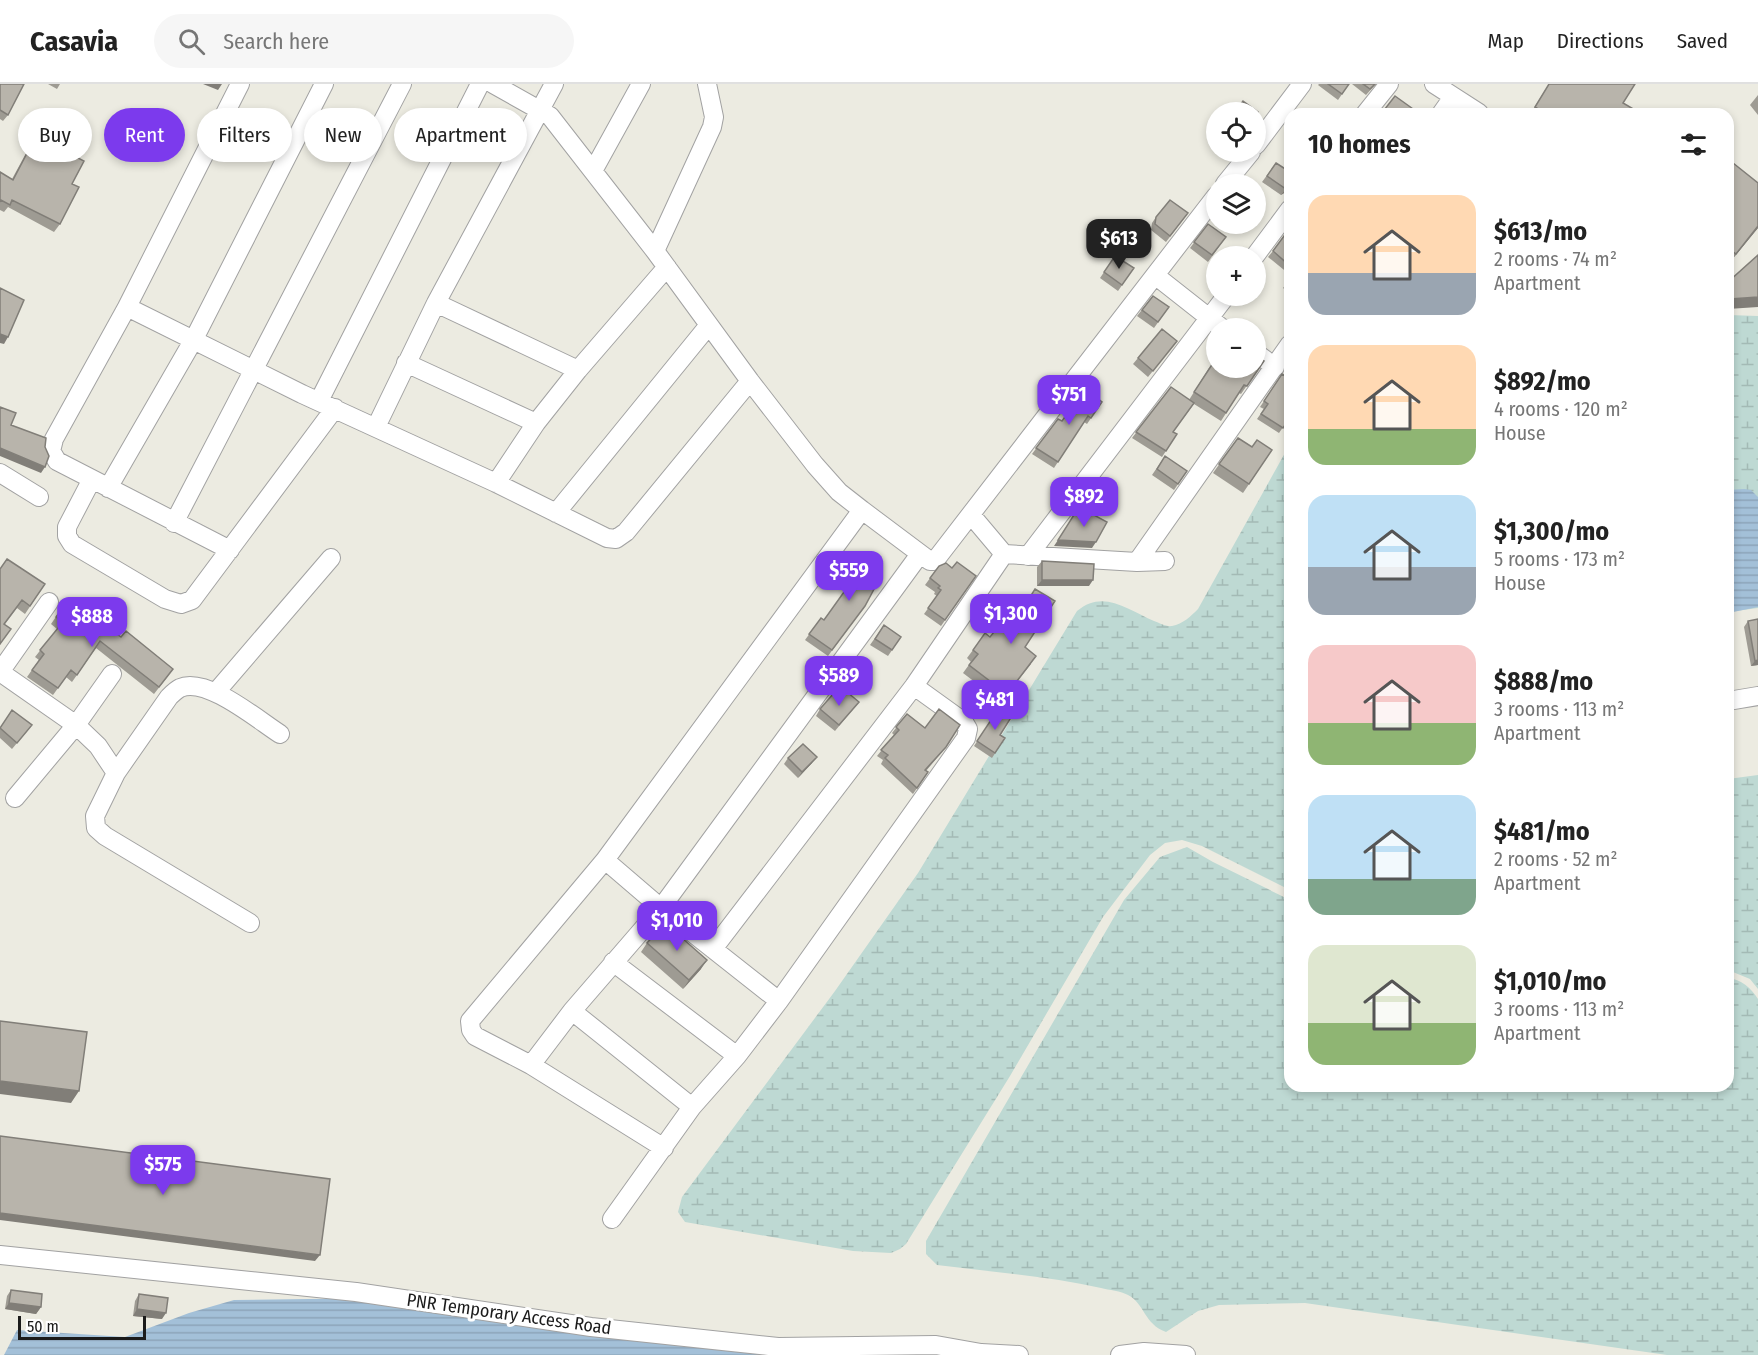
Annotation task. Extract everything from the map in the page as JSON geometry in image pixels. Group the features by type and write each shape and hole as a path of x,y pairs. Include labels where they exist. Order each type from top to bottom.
{"street":[{"path":"230,550 57,461 51,451 54,439 127,307 240,84"},
{"path":"324,84 194,339 100,483 67,527 67,536 72,544 165,599 181,604 192,600 230,550 327,404 480,84"},
{"path":"174,523 402,84"},
{"path":"493,84 550,116 655,251 750,381 815,465 839,492 920,554 933,561 972,516 1206,209"},
{"path":"376,427 436,303 555,84"},
{"path":"593,171 641,84"},
{"path":"655,251 712,127 714,117 707,84"},
{"path":"1266,132 1302,84"},
{"path":"1370,108 1389,84"},
{"path":"1434,84 1471,108"},
{"path":"1445,108 1453,97"},
{"path":"1233,174 1243,162"},
{"path":"1262,246 1284,217"},
{"path":"496,483 536,423 578,370 667,267"},
{"path":"1156,276 1208,318"},
{"path":"436,303 578,370"},
{"path":"127,307 607,538 616,539 626,532 750,381"},
{"path":"556,513 709,325"},
{"path":"1028,556 1206,335"},
{"path":"1137,562 1284,353"},
{"path":"1266,360 1275,367"},
{"path":"406,363 536,423"},
{"path":"0,472 39,497"},
{"path":"664,1148 531,1065 475,1036 471,1030 470,1021 605,860 861,510"},
{"path":"972,516 1004,554 1137,562 1164,561"},
{"path":"531,1065 572,1011 660,908 920,554"},
{"path":"713,949 914,686 1004,554"},
{"path":"216,692 331,558"},
{"path":"49,602 0,672 76,724 98,746 116,773"},
{"path":"15,798 76,724 112,674"},
{"path":"250,923 105,836 96,828 95,816 116,773 169,697 180,688 196,686 216,692 280,734"},
{"path":"612,1219 692,1107 737,1056 779,1001 966,738 968,729 964,722 914,686"},
{"path":"1734,700 1758,696"},
{"path":"605,860 660,908 779,1001"},
{"path":"613,962 737,1056"},
{"path":"572,1011 692,1107"},
{"name":"PNR Temporary Access Road","path":"0,1255 356,1292 591,1327 778,1347 936,1345 981,1353 1019,1355"},
{"path":"1120,1355 1144,1352 1186,1355"}],"green space":[{"path":"1734,315 1758,316 1758,608 1734,611"},
{"path":"1284,455 1284,887 1202,846 1182,840 1165,843 1150,855 1103,917 1010,1076 906,1244 900,1249 891,1253 853,1251 685,1222 678,1212 682,1197 835,991 918,873 1077,611 1087,605 1106,601 1172,626 1187,619 1198,609"},
{"path":"1758,775 1758,989 1750,979 1734,972 1734,778"},
{"path":"1187,847 1284,897 1284,1092 1734,1092 1734,979 1749,988 1758,999 1758,1355 1667,1355 1305,1303 1219,1305 1198,1311 1166,1332 1153,1324 1134,1299 1122,1292 1061,1280 937,1265 926,1254 926,1241 1124,900 1160,857"}],"shaded area":[{"path":"1734,490 1751,490 1758,497 1758,607 1734,612"},
{"path":"456,1297 703,1339 825,1355 4,1355 17,1330 125,1337 189,1313 234,1300"}],"building":[{"path":"0,84 24,84 8,115 0,110"},
{"path":"1328,84 1349,84 1342,94"},
{"path":"1363,84 1375,84 1370,89"},
{"path":"1549,84 1635,84 1623,103 1632,108 1535,107"},
{"path":"1395,96 1412,108 1386,108"},
{"path":"22,162 83,162 72,184 79,187 60,224 12,200 10,205 1,200 0,202 0,172 13,180"},
{"path":"1276,163 1284,168 1284,188 1267,176"},
{"path":"1734,164 1758,183 1758,226 1736,254 1734,252"},
{"path":"1170,200 1188,213 1170,236 1155,224 1156,217"},
{"path":"1206,227 1206,234 1222,234 1226,237 1219,246 1206,246 1206,251 1194,242"},
{"path":"1284,236 1284,261 1273,251"},
{"path":"1758,255 1758,297 1734,299 1734,277"},
{"path":"1115,256 1134,268 1122,285 1104,272"},
{"path":"0,288 24,300 8,337 0,334"},
{"path":"1153,296 1169,307 1158,322 1142,310"},
{"path":"1162,329 1177,341 1153,371 1138,358"},
{"path":"1206,374 1206,378 1252,378 1247,386 1244,385 1226,413 1194,392"},
{"path":"1282,374 1284,375 1283,428 1261,414 1268,404 1264,401"},
{"path":"1171,387 1194,403 1173,432 1177,434 1166,451 1136,432"},
{"path":"1085,389 1102,402 1091,418 1088,416 1058,462 1036,448 1058,419 1062,421"},
{"path":"0,407 16,413 11,425 46,438 45,447 49,456 45,467 0,448"},
{"path":"1238,438 1252,447 1257,440 1272,450 1249,484 1219,464"},
{"path":"1165,456 1187,471 1178,484 1157,469"},
{"path":"1079,507 1107,522 1096,542 1058,540"},
{"path":"860,552 879,563 874,572 881,576 865,606 832,650 809,634 821,618 824,620 849,585 851,578 848,574"},
{"path":"7,559 45,584 30,606 22,600 4,624 11,629 0,644 0,569"},
{"path":"1042,561 1094,564 1093,580 1042,580"},
{"path":"957,562 976,576 945,620 928,608 941,590 938,588 940,586 930,578 939,566 946,563 952,568"},
{"path":"1035,589 1055,601 1025,647 1036,656 1007,694 969,665 978,654 973,650 985,633 990,637 998,627 1007,634"},
{"path":"69,598 121,637 126,631 173,669 159,687 100,641 77,675 71,670 58,688 32,670 44,654 40,650 63,622 56,617"},
{"path":"1758,619 1758,660 1755,661 1748,621"},
{"path":"884,625 901,637 892,650 875,639"},
{"path":"847,692 859,702 839,725 820,709 834,693 841,699"},
{"path":"999,708 1012,716 1000,735 1005,738 995,753 977,741"},
{"path":"939,709 960,725 946,747 925,770 928,772 917,788 885,758 888,755 881,750 899,730 896,727 907,714 925,728"},
{"path":"12,710 32,725 17,743 0,728"},
{"path":"803,744 817,757 802,772 788,758"},
{"path":"665,923 707,960 689,980 647,943"},
{"path":"0,1021 87,1032 79,1091 0,1081"},
{"path":"0,1136 330,1179 320,1255 0,1213"},
{"path":"11,1290 42,1294 41,1307 9,1303"},
{"path":"139,1294 168,1298 166,1313 137,1309"}]}
